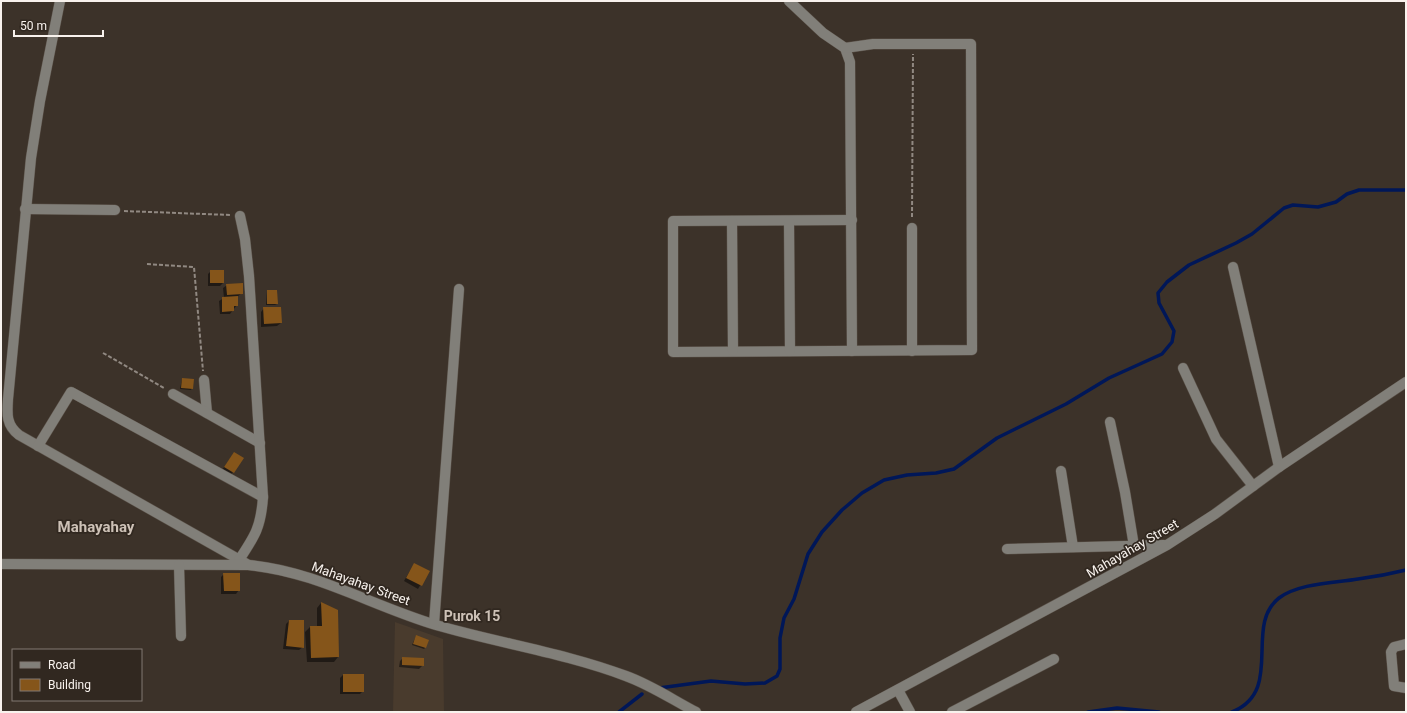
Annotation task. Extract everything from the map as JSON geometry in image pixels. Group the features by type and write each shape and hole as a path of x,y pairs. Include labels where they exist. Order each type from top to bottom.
{"street":[{"path":"60,1 40,101 26,209 7,418 13,431 244,562 260,523 263,497 248,256 240,216"},
{"path":"789,1 823,33 846,48 873,44 971,44 972,350 673,352 673,221 852,220"},
{"path":"846,48 851,72 852,351"},
{"path":"26,209 115,210"},
{"path":"789,220 790,351"},
{"path":"732,221 733,351"},
{"path":"912,228 912,350"},
{"path":"1233,267 1279,467"},
{"path":"434,624 459,289"},
{"path":"1182,368 1216,439 1253,486"},
{"path":"204,380 207,413"},
{"name":"Mahayahay Street","path":"860,711 1167,545 1279,467 1406,382"},
{"path":"38,446 71,392 263,497"},
{"path":"173,394 260,443"},
{"path":"1110,422 1123,480 1134,546"},
{"path":"1061,471 1073,547"},
{"path":"1006,548 1167,545"},
{"name":"Mahayahay Street","path":"1,564 179,565 244,562 309,577 434,624 612,671 644,684 696,712"},
{"path":"179,565 181,636"},
{"path":"1406,644 1394,648 1391,652 1392,680 1394,686 1406,688"},
{"path":"952,712 1054,659"},
{"path":"898,690 910,712"}],"path":[{"path":"912,228 913,44"},
{"path":"115,210 240,216"},
{"path":"147,264 194,267 204,380"},
{"path":"103,352 173,394"}],"shaded area":[{"path":"395,622 443,639 444,712 393,712"}],"building":[{"path":"210,270 224,270 224,283 210,283"},
{"path":"243,283 243,294 227,295 226,284"},
{"path":"267,290 277,290 278,304 267,304"},
{"path":"238,296 238,306 234,306 234,311 222,312 222,297"},
{"path":"263,307 281,307 282,323 264,324"},
{"path":"182,378 194,379 193,389 181,388"},
{"path":"234,452 244,458 234,473 224,467"},
{"path":"414,563 430,571 422,586 406,578"},
{"path":"223,573 240,573 240,591 224,591"},
{"path":"321,602 338,610 339,657 311,658 310,626 322,626"},
{"path":"289,620 304,620 304,648 286,646"},
{"path":"416,635 429,640 426,648 413,644"},
{"path":"402,657 424,658 424,666 402,665"},
{"path":"343,674 364,674 364,692 343,692"}],"waterway":[{"path":"659,688 711,681 745,684 765,683 777,676 780,669 780,638 784,618 794,599 808,554 822,532 842,510 862,493 884,480 907,475 936,473 954,469 997,438 1066,404 1109,378 1162,354 1172,342 1174,331 1159,303 1158,293 1167,282 1189,265 1252,234 1284,208 1293,205 1318,207 1336,202 1347,194 1359,190 1406,190"},
{"path":"1232,712 1248,702 1257,689 1261,674 1264,625 1269,610 1279,598 1287,593 1307,586 1406,570"},
{"path":"619,712 642,694"},
{"path":"1088,712 1117,708 1159,712"}],"district":[{"name":"Mahayahay","path":"96,527"},
{"name":"Purok 15","path":"472,616"}]}
